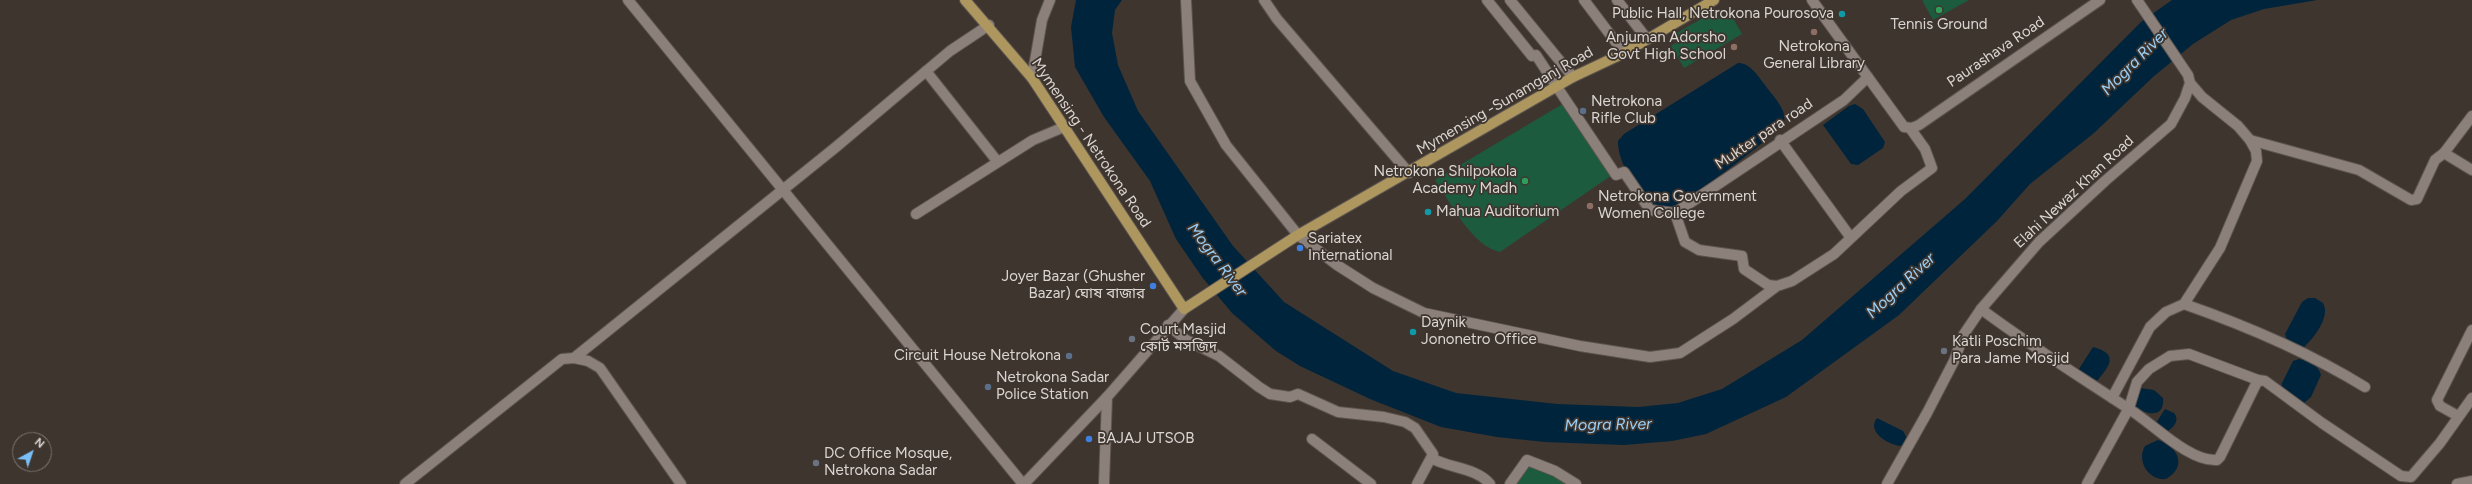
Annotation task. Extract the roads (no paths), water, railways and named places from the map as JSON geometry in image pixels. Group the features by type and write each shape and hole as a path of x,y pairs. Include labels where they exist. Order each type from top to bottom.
{"main road":[{"name":"Mymensing - Netrokona Road","path":"965,0 989,25 1032,78 1184,309"},
{"name":"Mymensing -Sunamganj Road","path":"1184,309 1294,237 1409,173 1574,77 1624,53 1714,0"}],"street":[{"path":"628,0 1024,484 1107,397 1168,325 1184,309"},
{"path":"1032,78 1042,20 1050,0"},
{"path":"1186,0 1190,81 1226,145 1294,237 1373,288 1424,313 1580,346 1650,357 1680,353 1733,319 1777,286 1792,281 1834,254 1901,191 1932,168 1925,149 1910,128 1904,127 1812,0"},
{"path":"1264,0 1277,19 1409,173"},
{"path":"1487,0 1532,56 1536,55 1616,175 1624,172 1650,210 1674,213 1685,242 1699,250 1742,256 1744,269 1768,285 1777,286"},
{"path":"1510,0 1574,77"},
{"path":"1584,0 1624,53"},
{"path":"1617,0 1647,39"},
{"name":"Paurashava Road","path":"1910,128 1919,125 2100,0"},
{"path":"2112,398 2150,327 2166,312 2184,304 2220,248 2252,174 2258,156 2250,140 2238,126 2202,97 2190,83 2185,69 2137,0"},
{"path":"574,358 950,51 989,25"},
{"path":"926,71 997,161"},
{"name":"Mukter para road","path":"1674,213 1780,140 1844,100 1868,77"},
{"name":"Elahi Newaz Khan Road","path":"1887,484 1931,407 1954,361 1964,334 1980,309 2039,242 2105,181 2171,124 2186,98 2190,83"},
{"path":"2250,140 2359,170 2411,200 2417,199 2435,160 2444,153 2472,116"},
{"path":"916,214 997,161 1033,140 1064,127"},
{"path":"1780,140 1851,238"},
{"path":"2444,153 2472,170"},
{"path":"2184,304 2274,338 2326,363 2365,387"},
{"path":"1980,309 2049,358 2129,408 2183,448 2215,461 2223,452 2258,380"},
{"path":"1168,325 1186,340 1219,356 1258,387 1270,394 1290,397 1298,394 1338,412 1384,417 1406,422 1415,428 1432,450 1433,459 1416,484"},
{"path":"2458,416 2440,406 2437,400 2472,330"},
{"path":"2087,484 2129,408 2137,382 2149,369 2170,356 2189,354 2258,380 2265,381 2322,423 2401,476 2407,477 2414,476 2472,398"},
{"path":"405,484 562,359 574,358 593,363 600,368 681,484"},
{"path":"1104,484 1107,397"},
{"path":"1312,439 1371,484"},
{"path":"1433,459 1456,469 1482,475 1490,484"},
{"path":"1510,484 1527,460 1554,471 1576,484"},
{"path":"2407,477 2417,484"},
{"path":"2457,484 2472,481"}],"water":[{"name":"Mogra River","path":"1076,0 1122,0 1115,10 1112,33 1118,65 1138,111 1233,246 1284,302 1393,371 1456,393 1557,404 1638,407 1678,403 1722,389 1802,340 1965,199 2141,22 2172,0 2317,0 2264,9 2231,20 2193,44 2153,77 2094,133 2030,184 1997,221 1899,315 1786,397 1706,434 1672,441 1624,445 1545,442 1497,437 1441,427 1370,399 1300,366 1276,351 1232,313 1202,277 1176,239 1150,181 1104,117 1075,67 1071,27"},
{"path":"1738,63 1742,63 1750,67 1775,97 1784,112 1784,122 1779,129 1749,154 1676,205 1668,208 1659,206 1650,201 1641,193 1627,172 1622,161 1618,141 1624,134"},
{"path":"1855,104 1863,109 1885,142 1883,148 1858,165 1851,164 1823,125 1849,106"},
{"path":"2308,298 2315,298 2323,303 2325,315 2316,333 2303,348 2288,343 2285,334 2302,302"},
{"path":"2093,347 2107,353 2110,362 2105,372 2096,382 2077,372"},
{"path":"2299,359 2309,362 2318,368 2321,375 2311,397 2304,403 2298,402 2281,389 2282,383 2293,361"},
{"path":"2140,388 2154,390 2163,398 2163,405 2158,412 2144,412 2134,406"},
{"path":"2165,409 2174,413 2176,416 2174,425 2168,431 2156,423"},
{"path":"1877,418 1903,431 1907,438 1901,446 1880,437 1874,428 1874,423"},
{"path":"2158,440 2171,447 2178,457 2177,468 2173,474 2166,479 2154,477 2143,464 2142,458 2145,446"}],"place":[{"name":"Tennis Ground","path":"1939,10"},
{"name":"Public Hall, Netrokona Pourosova","path":"1842,14"},
{"name":"Netrokona General Library","path":"1814,32"},
{"name":"Anjuman Adorsho Govt High School","path":"1734,47"},
{"name":"Netrokona Rifle Club","path":"1583,111"},
{"name":"Netrokona Shilpokola Academy Madh","path":"1525,181"},
{"name":"Netrokona Government Women College","path":"1590,206"},
{"name":"Mahua Auditorium","path":"1428,212"},
{"name":"Sariatex International","path":"1300,248"},
{"name":"Joyer Bazar (Ghusher Bazar) ঘোষ বাজার","path":"1153,286"},
{"name":"Daynik Jononetro Office","path":"1413,332"},
{"name":"Court Masjid কোর্ট মসজিদ","path":"1132,339"},
{"name":"Katli Poschim Para Jame Mosjid","path":"1944,351"},
{"name":"Circuit House Netrokona","path":"1069,356"},
{"name":"Netrokona Sadar Police Station","path":"988,387"},
{"name":"BAJAJ UTSOB","path":"1089,439"},
{"name":"DC Office Mosque, Netrokona Sadar","path":"816,463"}]}
